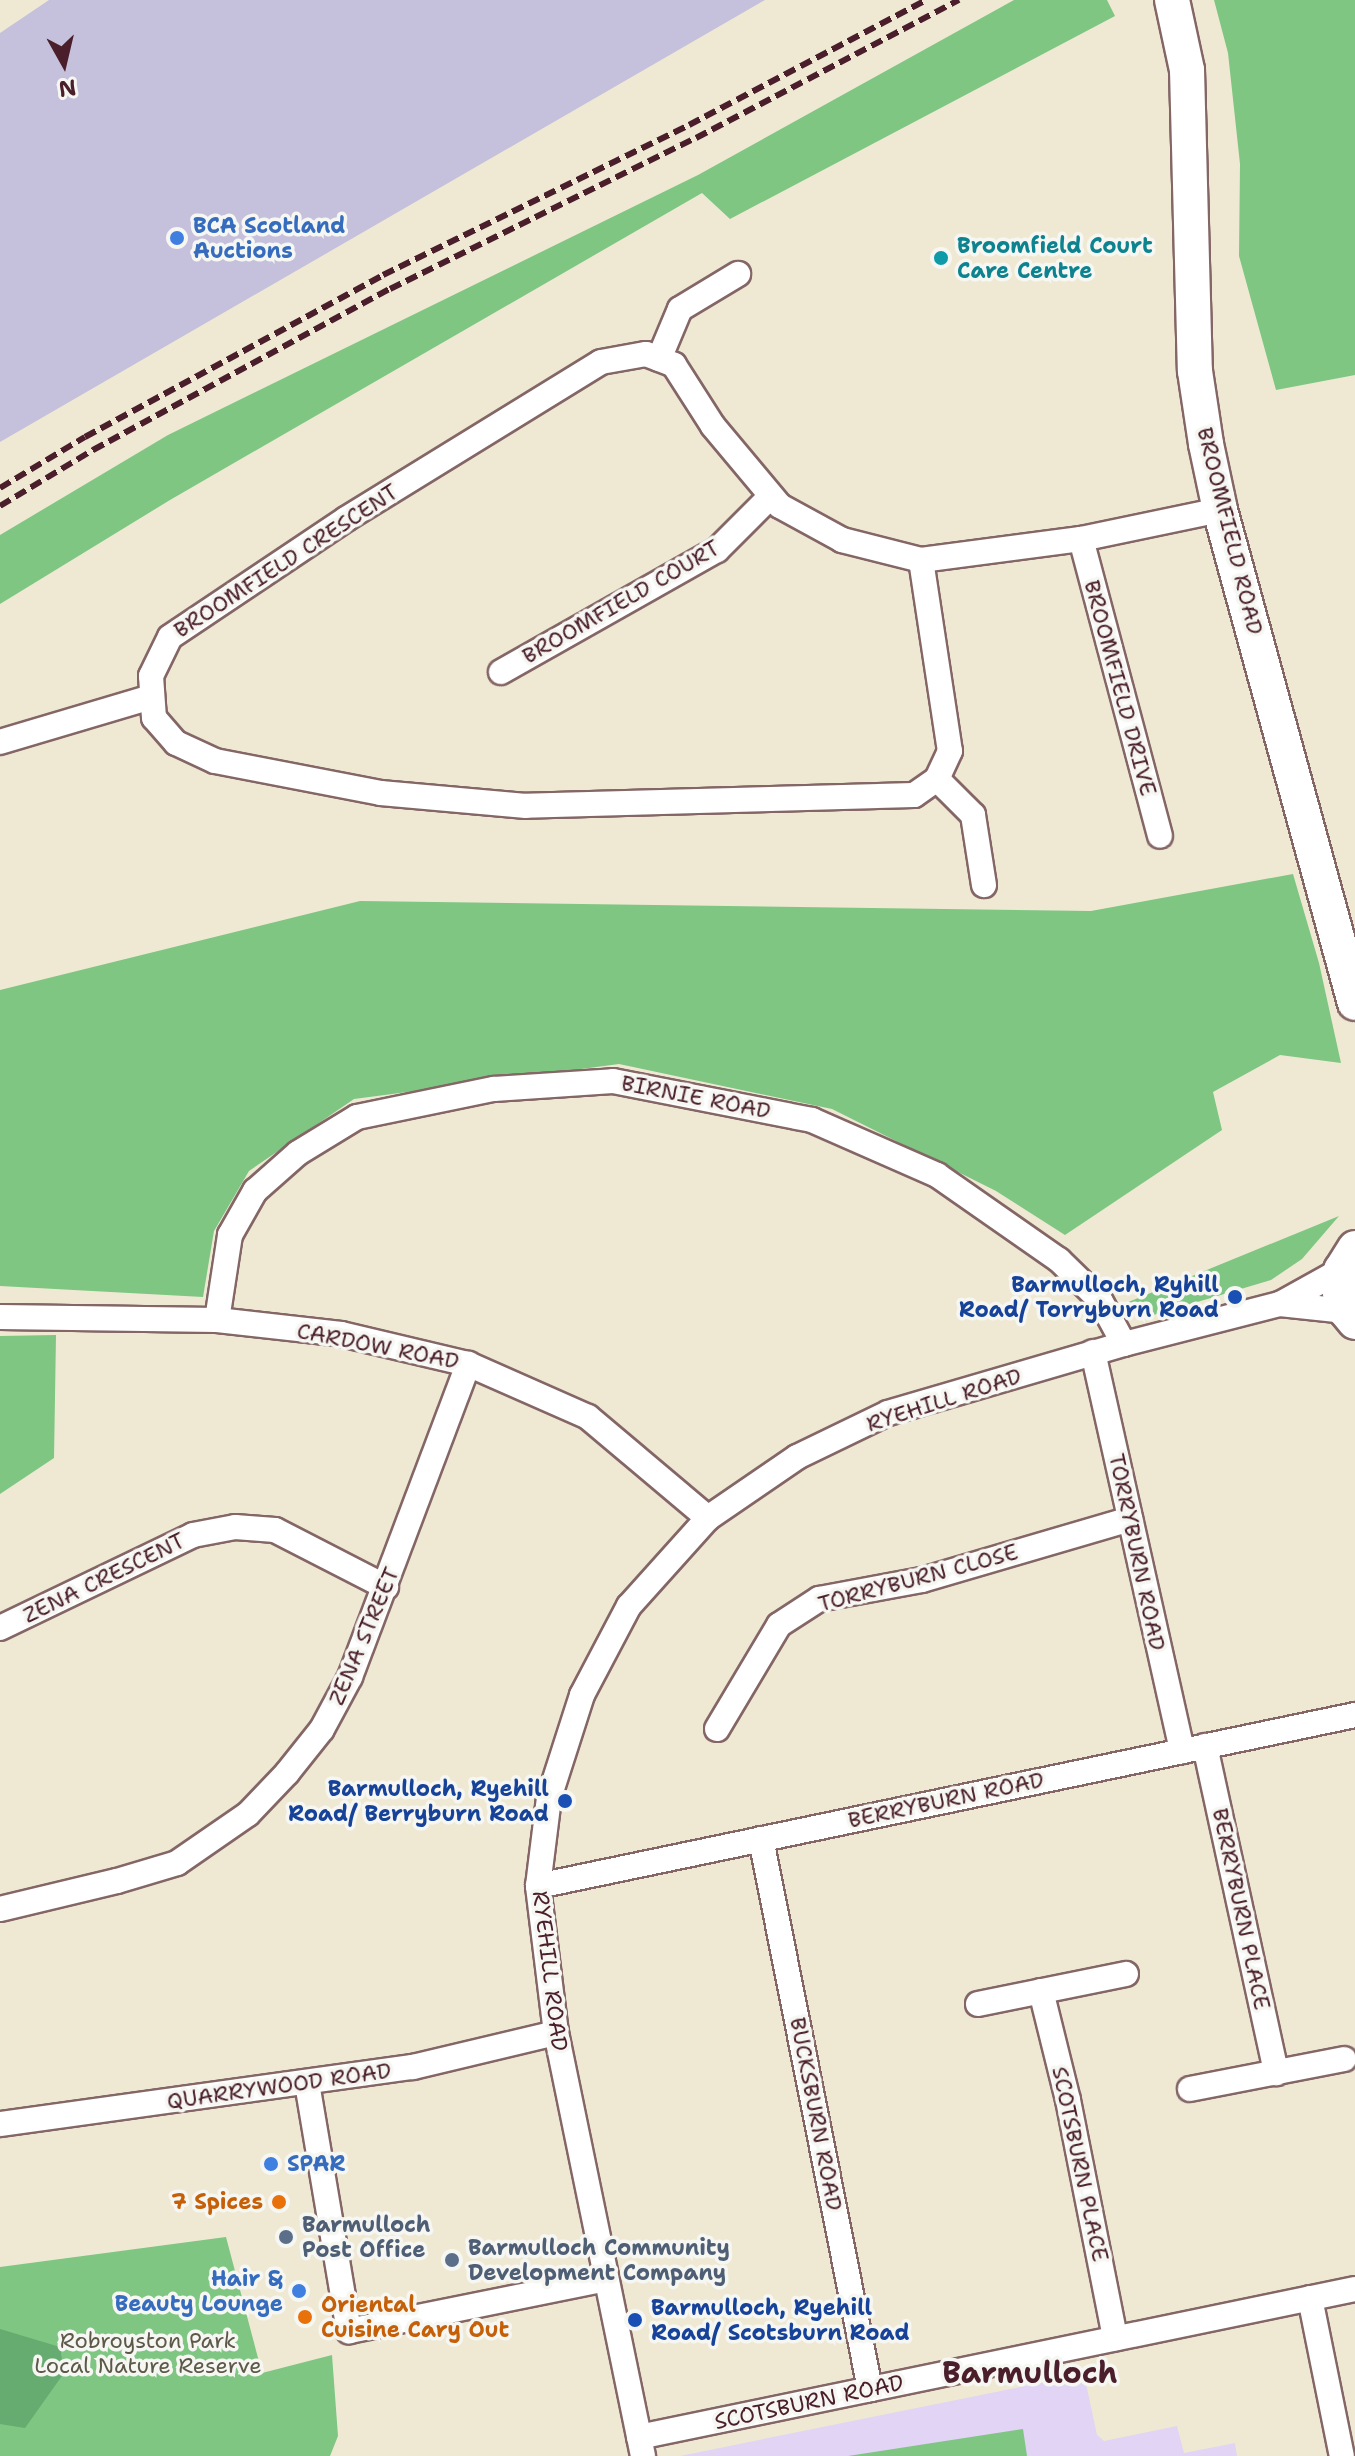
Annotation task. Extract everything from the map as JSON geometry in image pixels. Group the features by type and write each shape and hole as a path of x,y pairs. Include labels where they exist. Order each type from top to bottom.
{"street":[{"name":"BROOMFIELD ROAD","path":"1172,0 1187,70 1195,371 1220,510 1355,1003"},
{"path":"738,274 680,309 659,359 674,365 713,426 780,506 842,540 921,560 1081,539 1220,510"},
{"name":"BROOMFIELD CRESCENT","path":"151,697 151,676 170,637 346,519 601,362 646,354 659,359"},
{"name":"BROOMFIELD COURT","path":"501,672 717,550 771,496"},
{"name":"BROOMFIELD DRIVE","path":"1081,539 1160,836"},
{"path":"0,742 151,697 154,718 176,743 215,761 381,793 526,806 914,795 937,779 950,751 921,560"},
{"path":"937,779 973,815 984,885"},
{"name":"BIRNIE ROAD","path":"217,1320 230,1235 255,1191 298,1153 357,1117 494,1089 613,1081 812,1120 937,1175 1059,1260 1100,1300 1124,1344"},
{"path":"1348,1259 1340,1293 1350,1317"},
{"name":"RYEHILL ROAD","path":"641,2446 556,2033 538,1886 549,1798 582,1695 629,1606 708,1518 797,1457 888,1413 1093,1352 1280,1304 1348,1259"},
{"name":"RYEHILL ROAD","path":"1280,1304 1350,1317"},
{"name":"CARDOW ROAD","path":"0,1317 217,1320 341,1334 468,1364 588,1417 708,1518"},
{"name":"TORRYBURN ROAD","path":"1093,1352 1130,1519 1193,1748"},
{"name":"ZENA STREET","path":"0,1909 177,1863 248,1814 322,1729 350,1677 386,1587 468,1364"},
{"name":"TORRYBURN CLOSE","path":"717,1729 779,1625 819,1599 922,1580 1130,1519"},
{"name":"ZENA CRESCENT","path":"0,1628 193,1535 235,1527 275,1530 386,1587"},
{"name":"BERRYBURN ROAD","path":"538,1886 1355,1715"},
{"name":"BERRYBURN PLACE","path":"1193,1748 1276,2073"},
{"name":"BUCKSBURN ROAD","path":"761,1839 870,2389"},
{"path":"978,2004 1126,1974"},
{"name":"SCOTSBURN PLACE","path":"1041,1991 1068,2100 1115,2338"},
{"name":"QUARRYWOOD ROAD","path":"0,2124 413,2067 556,2033"},
{"path":"1190,2089 1344,2059"},
{"path":"307,2083 349,2331 606,2279"},
{"name":"SCOTSBURN ROAD","path":"641,2446 870,2389 1355,2289"},
{"path":"1310,2298 1342,2456"}],"shaded area":[{"name":"BCA Scotland Auctions","path":"49,0 765,0 0,442 0,33"},
{"path":"1084,2374 1097,2435 1104,2441 1177,2426 1184,2453 1235,2443 1237,2456 680,2456"}],"green space":[{"path":"1014,0 1107,0 1115,16 730,219 702,193 170,500 0,604 0,535 168,435 698,175"},
{"path":"1214,0 1355,0 1355,375 1276,390 1239,256 1240,164 1228,53"},
{"path":"1293,874 1319,963 1341,1063 1280,1055 1213,1092 1222,1130 1065,1235 996,1191 832,1109 619,1064 354,1099 249,1171 214,1231 203,1297 0,1286 0,990 360,901 1091,911"},
{"path":"1339,1216 1302,1259 1271,1280 1147,1317 1126,1303"},
{"path":"56,1335 54,1458 0,1494 0,1336"},
{"name":"Robroyston Park Local Nature Reserve","path":"226,2237 262,2373 332,2355 338,2436 330,2456 0,2456 0,2267"},
{"path":"0,2329 60,2347 64,2373 25,2428 0,2424"},
{"path":"1023,2429 1027,2456 848,2456"}],"railway":[{"path":"0,488 85,437 383,275 689,125 926,0"},
{"path":"0,506 93,450 390,289 696,138 959,0"}],"place":[{"name":"BCA Scotland Auctions","path":"177,238"},
{"name":"Broomfield Court Care Centre","path":"941,258"},
{"name":"Barmulloch, Ryhill Road/ Torryburn Road","path":"1235,1297"},
{"name":"Barmulloch, Ryehill Road/ Berryburn Road","path":"565,1801"},
{"name":"SPAR","path":"271,2164"},
{"name":"7 Spices","path":"279,2202"},
{"name":"Barmulloch Post Office","path":"286,2237"},
{"name":"Barmulloch Community Development Company","path":"452,2260"},
{"name":"Hair & Beauty Lounge","path":"299,2291"},
{"name":"Oriental Cuisine Cary Out","path":"305,2317"},
{"name":"Barmulloch, Ryehill Road/ Scotsburn Road","path":"635,2320"}],"district":[{"name":"Barmulloch","path":"1030,2373"}]}
